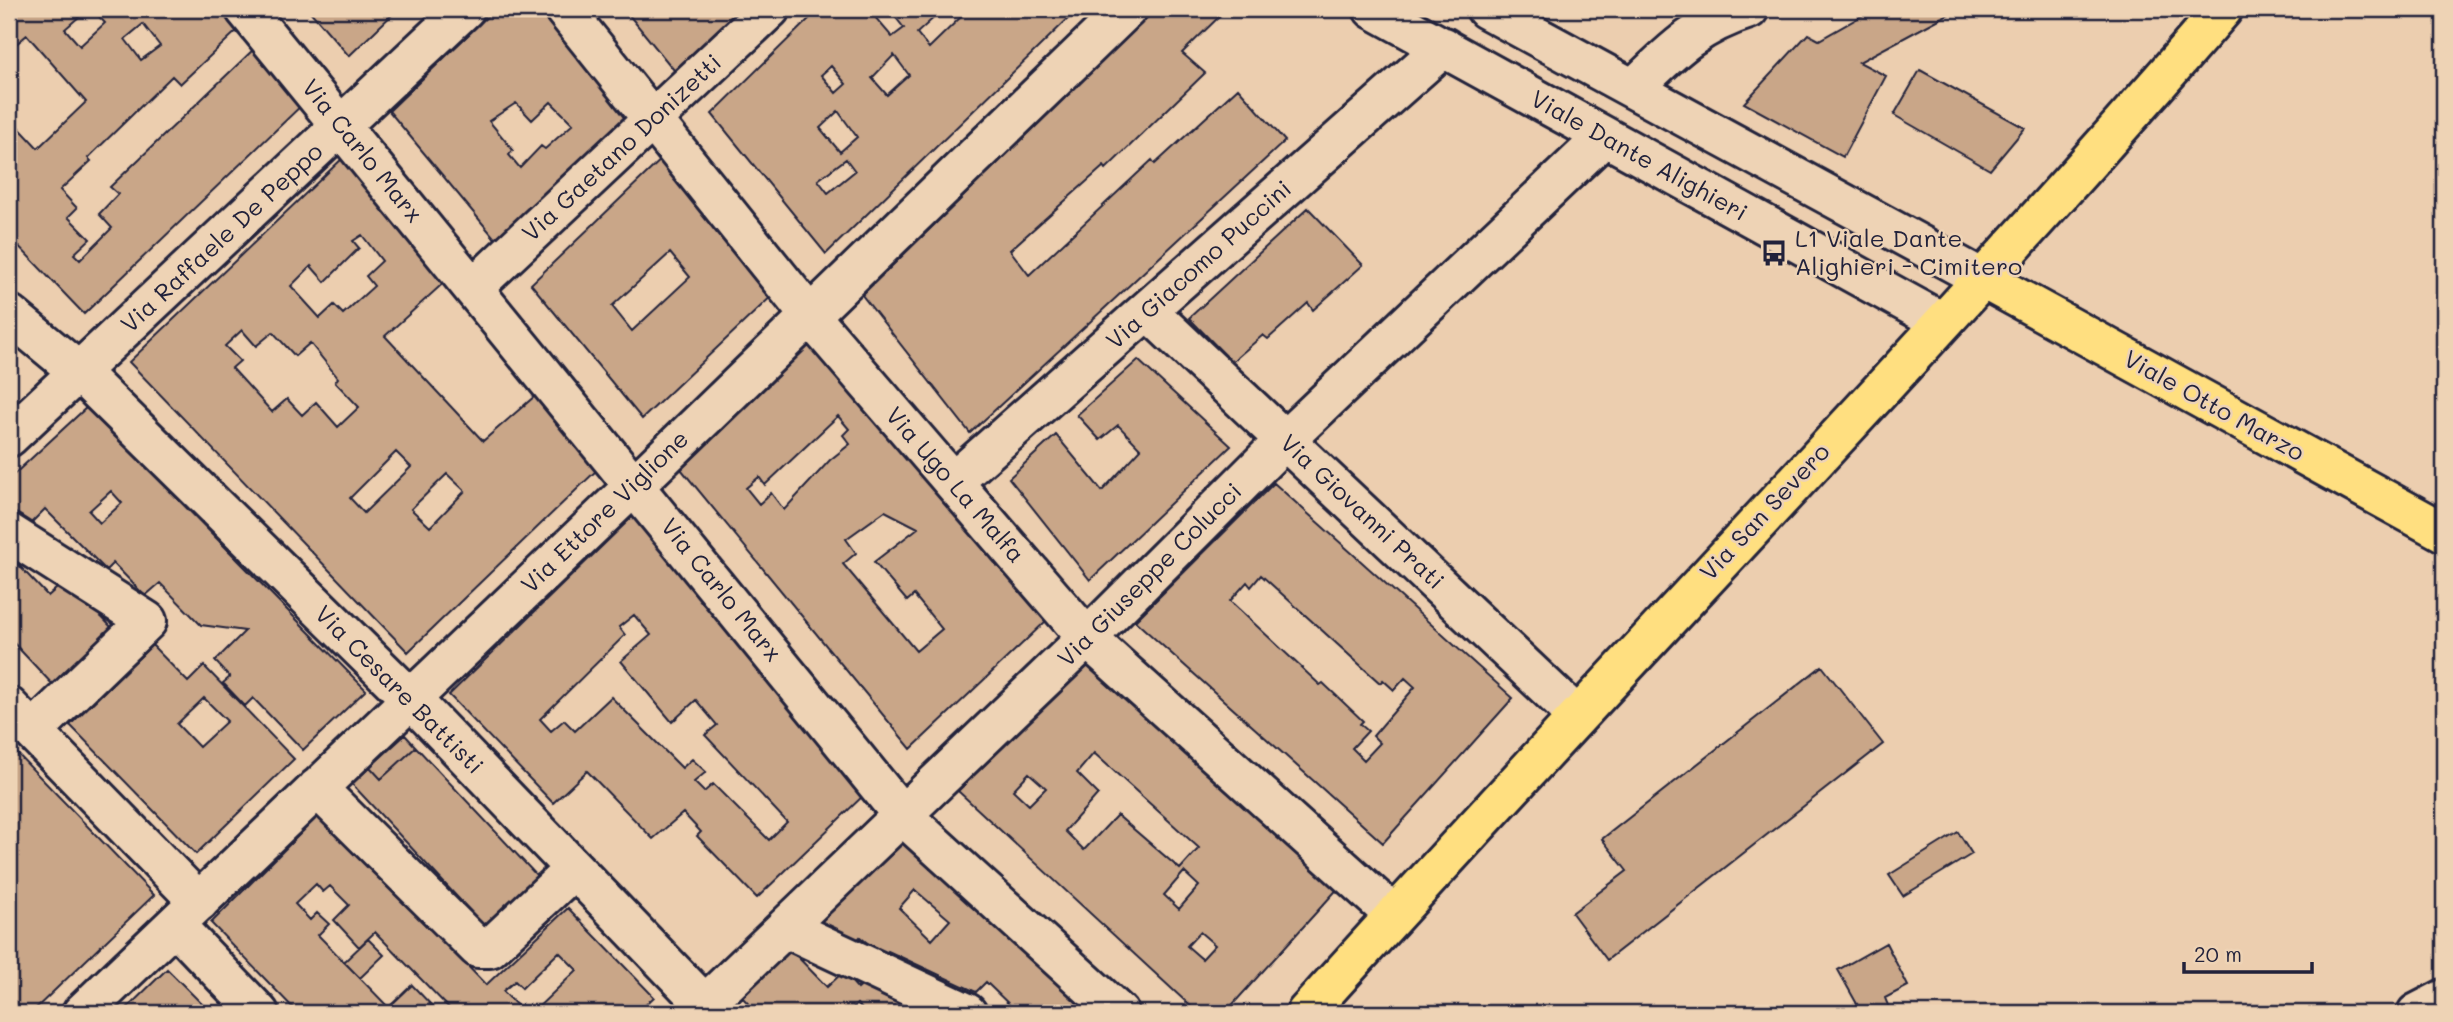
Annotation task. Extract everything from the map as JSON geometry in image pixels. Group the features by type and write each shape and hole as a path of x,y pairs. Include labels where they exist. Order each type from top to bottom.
{"main road":[{"name":"Via San Severo","path":"1306,1013 1576,715 1983,279 2223,9"},
{"name":"Viale Otto Marzo","path":"1983,279 2444,532"}],"street":[{"name":"Via Carlo Marx","path":"246,9 636,484 903,816 1119,1013"},
{"name":"Via Raffaele De Peppo","path":"9,437 464,9"},
{"name":"Via Ugo La Malfa","path":"564,9 810,316 1087,638 1394,915"},
{"name":"Via Gaetano Donizetti","path":"474,287 770,9"},
{"name":"Via Ettore Viglione","path":"82,1013 636,484 1126,9"},
{"name":"Viale Dante Alighieri","path":"1373,9 1942,322"},
{"path":"1486,9 1983,279"},
{"path":"1634,88 1676,47 1716,19 1749,9"},
{"name":"Via Giacomo Puccini","path":"953,482 1444,47"},
{"name":"Via Giuseppe Colucci","path":"704,1010 1087,638 1285,440 1604,137"},
{"name":"Via Giovanni Prati","path":"1147,310 1576,715"},
{"name":"Via Cesare Battisti","path":"9,314 79,372 410,698 704,1010"},
{"path":"9,533 147,621 21,719 187,913 260,1013"},
{"path":"317,788 478,948 490,948 574,869"},
{"path":"786,928 967,1013"},
{"path":"2417,1013 2444,999"}],"building":[{"path":"11,9 88,9 65,29 80,46 105,23 92,9 226,9 241,27 180,84 172,76 88,158 91,161 60,190 77,208 68,217 90,239 74,254 80,260 112,228 99,214 118,194 110,187 256,47 304,103 84,314 9,236 9,117 38,148 86,102 27,35 9,50","holes":["143,24 160,46 141,60 125,39"]},
{"path":"308,9 398,9 349,56"},
{"path":"495,9 552,9 641,115 502,247 389,111","holes":["551,102 573,124 545,149 541,146 520,168 509,155 513,150 489,121 516,103 532,120"]},
{"path":"624,9 746,9 678,75"},
{"path":"819,9 883,9 874,16 892,37 904,28 889,9 932,9 937,15 917,33 929,48 969,9 1078,9 826,254 712,114","holes":["894,55 909,75 887,95 872,78","831,66 846,84 836,93 821,75","838,111 857,137 840,152 820,128","846,159 855,171 828,193 818,180"]},
{"path":"1156,9 1227,9 1182,53 1205,73 1106,169 1104,166 1010,250 1029,275 1152,160 1155,164 1238,88 1285,141 970,433 862,295"},
{"path":"1874,9 1958,9 1859,62 1886,76 1843,157 1744,103 1808,34 1819,40"},
{"path":"1920,70 2025,128 1990,170 1894,115"},
{"path":"668,153 778,290 642,419 531,284","holes":["670,253 690,277 632,331 612,306"]},
{"path":"346,155 449,278 385,336 483,441 535,396 598,469 408,652 129,362","holes":["362,235 382,261 366,276 374,286 343,314 334,305 320,318 291,286 311,266 325,282 359,248 353,241","242,330 256,346 273,332 295,356 310,343 338,378 335,382 359,407 338,427 316,402 302,415 287,399 272,412 232,368 240,361 225,346","396,452 411,467 364,513 350,498","447,474 465,491 430,527 411,509"]},
{"path":"1308,208 1363,265 1313,310 1308,303 1268,339 1263,335 1232,362 1189,318"},
{"path":"816,338 1046,621 911,749 681,469","holes":["838,416 849,429 843,435 850,444 830,460 784,510 771,493 759,504 746,488 759,477 765,485","885,511 918,528 874,562 907,601 914,595 942,629 916,651 843,564 856,553 846,539"]},
{"path":"1138,360 1231,446 1090,580 1009,478 1056,435 1102,491 1141,449 1118,425 1100,440 1077,415"},
{"path":"87,407 366,690 303,750 253,698 245,706 223,683 230,677 215,661 245,631 201,625 160,583 145,596 113,563 106,570 45,509 25,529 9,521 9,479","holes":["111,491 122,503 100,523 89,511"]},
{"path":"1274,483 1513,698 1383,843 1135,621","holes":["1261,575 1380,683 1383,680 1394,690 1405,678 1415,687 1373,736 1380,743 1364,760 1352,748 1368,731 1360,724 1363,721 1230,601 1247,582 1251,587"]},
{"path":"635,514 865,794 757,898 697,836 701,832 683,813 653,839 587,771 553,803 449,695","holes":["634,615 651,635 621,661 672,722 696,700 717,725 705,735 787,822 769,840 713,784 704,792 694,782 706,772 692,759 682,768 611,697 575,731 564,720 551,731 540,719 625,635 619,627"]},
{"path":"9,555 48,596 66,580 115,631 55,687 9,638"},
{"path":"152,645 188,682 204,666 294,759 196,854 70,725","holes":["204,698 227,721 199,747 177,724"]},
{"path":"1092,659 1342,884 1225,1013 1198,1013 958,791","holes":["1094,753 1199,848 1180,869 1117,815 1084,850 1065,831 1098,794 1077,773","1029,773 1046,788 1029,805 1013,790","1184,872 1199,886 1179,909 1164,895","1200,932 1215,945 1202,959 1187,946"]},
{"path":"1822,666 1883,744 1607,960 1572,913 1627,871 1602,839"},
{"path":"405,735 416,747 381,779 370,767"},
{"path":"9,745 154,895 31,1013 9,1013"},
{"path":"416,747 540,879 486,928 352,784 370,767 381,779"},
{"path":"321,813 486,985 568,908 654,997 637,1013 532,1013 577,970 559,952 522,988 515,981 503,991 524,1013 454,1013 375,932 359,947 334,920 349,905 330,886 323,892 316,884 295,904 310,920 317,913 329,924 318,935 394,1013 298,1013 211,923"},
{"path":"1958,832 1972,854 1903,896 1889,875"},
{"path":"914,833 1109,1013 1018,1013 986,982 976,992 888,951 883,956 860,937 853,945 820,921","holes":["915,890 950,920 932,940 899,908"]},
{"path":"368,939 384,955 360,978 344,962"},
{"path":"1886,943 1908,986 1885,998 1891,1013 1862,1013 1838,970"},
{"path":"790,949 827,987 843,972 858,989 867,981 929,1013 866,1013 857,1004 848,1013 757,1013 741,996"},
{"path":"167,969 211,1013 122,1013"},
{"path":"412,985 437,1011 435,1013 394,1013 388,1008"}],"place":[{"name":"L1 Viale Dante Alighieri - Cimitero","path":"1774,253"}]}
